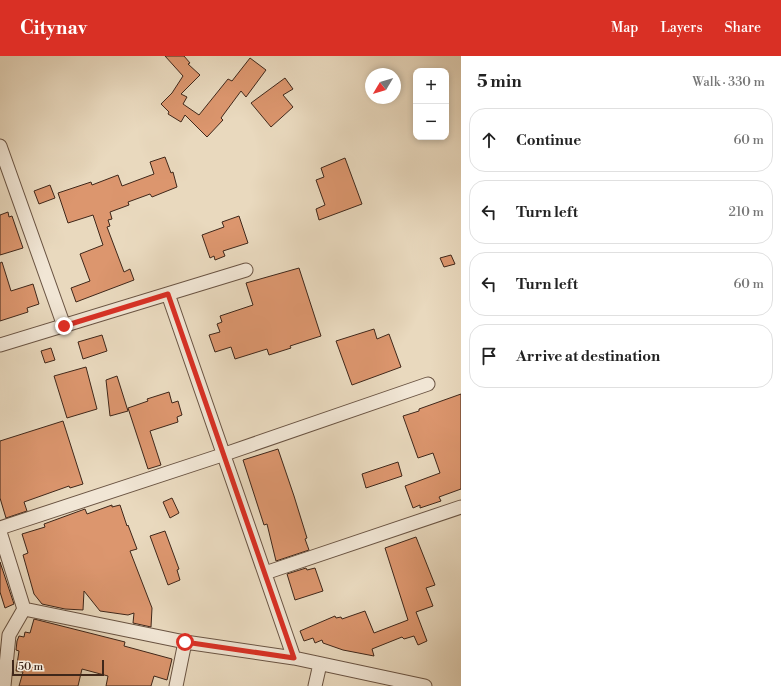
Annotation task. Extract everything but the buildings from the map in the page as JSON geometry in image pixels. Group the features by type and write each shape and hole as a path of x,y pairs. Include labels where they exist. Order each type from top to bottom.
{"street":[{"path":"0,146 64,326"},
{"path":"0,345 246,270"},
{"path":"168,294 222,455 294,658"},
{"path":"0,528 222,455 428,384"},
{"path":"265,573 461,507"},
{"path":"0,532 24,609 9,635 4,686"},
{"path":"24,609 185,642 294,658 425,686"},
{"path":"176,686 185,642"},
{"path":"315,686 320,664"}],"route":[{"path":"64,326 168,294 222,455 294,658 185,642"}]}
